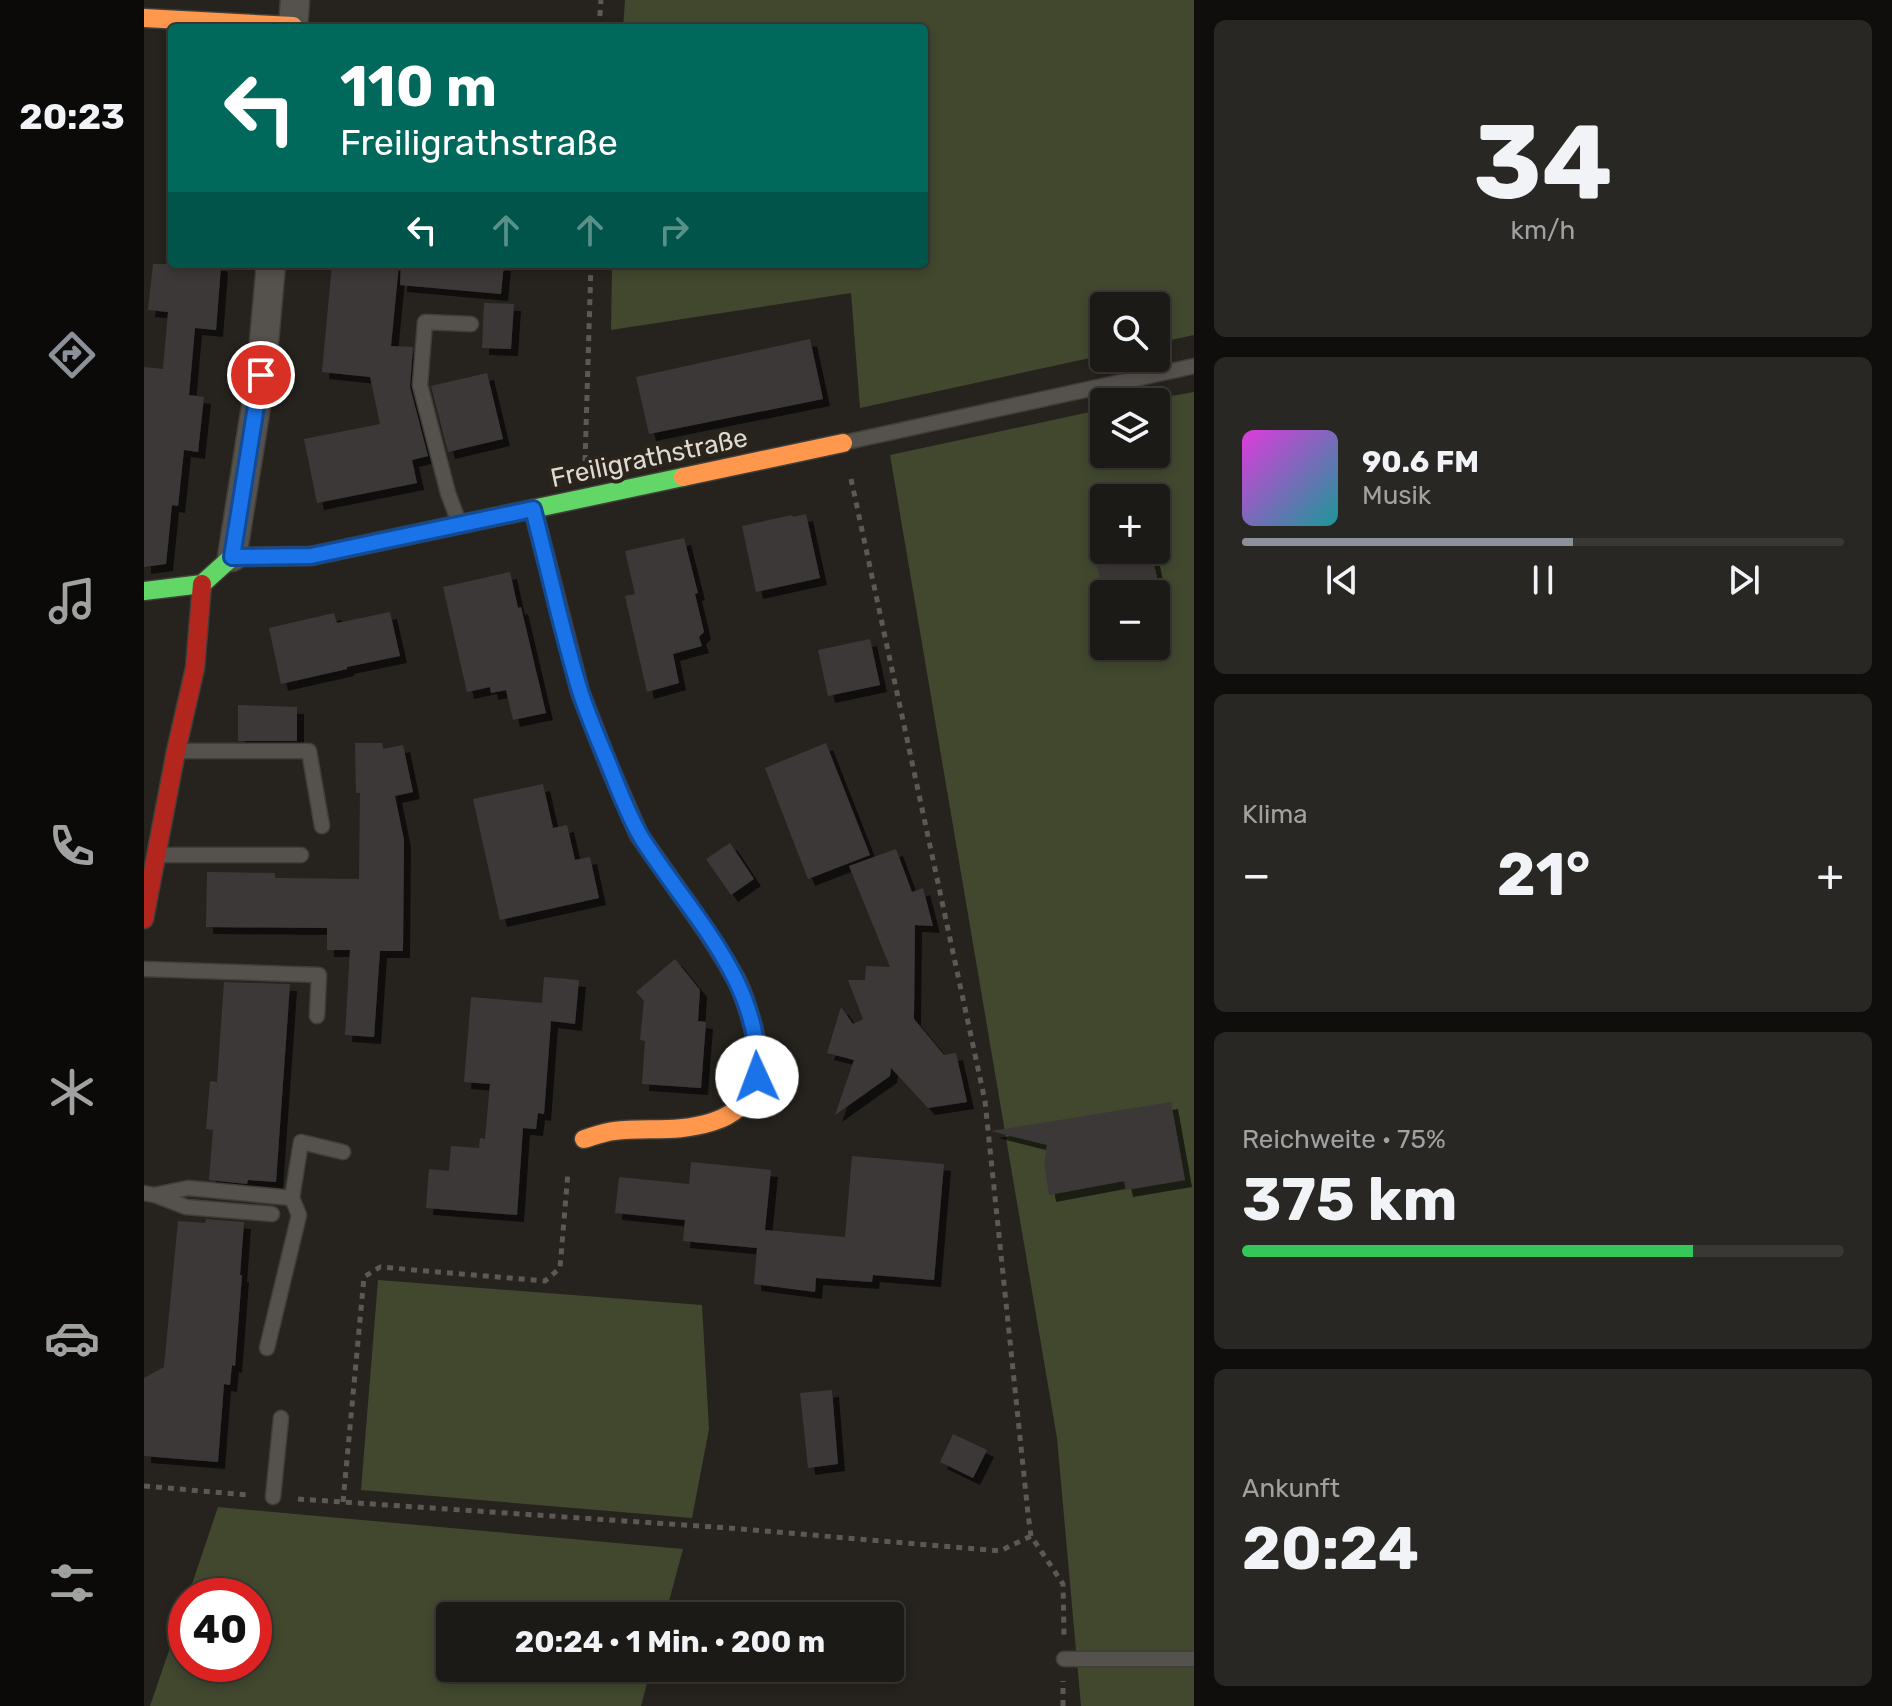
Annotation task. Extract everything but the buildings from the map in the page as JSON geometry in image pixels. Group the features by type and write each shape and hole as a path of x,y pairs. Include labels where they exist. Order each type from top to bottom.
{"street":[{"path":"144,18 293,18"},
{"path":"144,591 202,584 232,557 261,375 271,268"},
{"name":"Freiligrathstraße","path":"232,557 311,556 843,443"},
{"path":"533,509 580,692 609,766 639,835 704,927 738,983 749,1012 758,1061 757,1077 750,1095 732,1113 713,1122 676,1130 613,1131 584,1139"},
{"path":"144,919 195,668 202,584"}],"lane":[{"path":"460,525 448,493 420,385 425,322 471,324"},
{"path":"843,443 1194,366"},
{"path":"176,751 309,751 322,826"},
{"path":"155,855 301,855"},
{"path":"144,969 319,975 317,1016"},
{"path":"267,1348 299,1215 292,1198 301,1142 343,1152"},
{"path":"149,1194 188,1188 292,1198"},
{"path":"149,1194 186,1207 272,1214"},
{"path":"273,1497 281,1418"},
{"path":"1064,1659 1194,1659"}],"path":[{"path":"599,24 601,0"},
{"path":"584,498 591,268"},
{"path":"843,443 985,1101 1031,1536 1063,1584 1063,1706"},
{"path":"343,1502 364,1277 380,1267 545,1281 560,1268 567,1175 584,1139"},
{"path":"144,1486 729,1528 1000,1551 1031,1536"}],"green space":[{"path":"625,0 1194,0 1194,335 1170,340 1170,292 1090,292 1090,358 860,408 851,293 611,330 612,268 928,268 928,24 623,24"},
{"path":"1194,392 1194,1706 1081,1706 1057,1438 890,455 1090,412 1090,468 1170,468 1170,396"},
{"path":"378,1280 702,1305 709,1429 692,1518 361,1490"},
{"path":"218,1507 683,1549 669,1602 436,1602 436,1682 647,1682 641,1706 150,1706 168,1654 168,1682 272,1682 272,1578 194,1578"}],"traffic: fast":[{"path":"144,591 202,584 232,557 311,556 683,477"}],"traffic: slow":[{"path":"144,18 256,24"},
{"path":"683,477 843,443"},
{"path":"584,1139 614,1131 675,1129 712,1122 739,1107 754,1085 757,1057 750,1015 737,981 694,913"}],"traffic: jam":[{"path":"533,509 580,692 609,766 639,835 694,913"},
{"path":"144,919 195,668 202,584"}],"route":[{"path":"261,375 232,557 311,556 533,509 580,692 609,766 639,835 704,927 738,983 756,1040 757,1077"}]}
